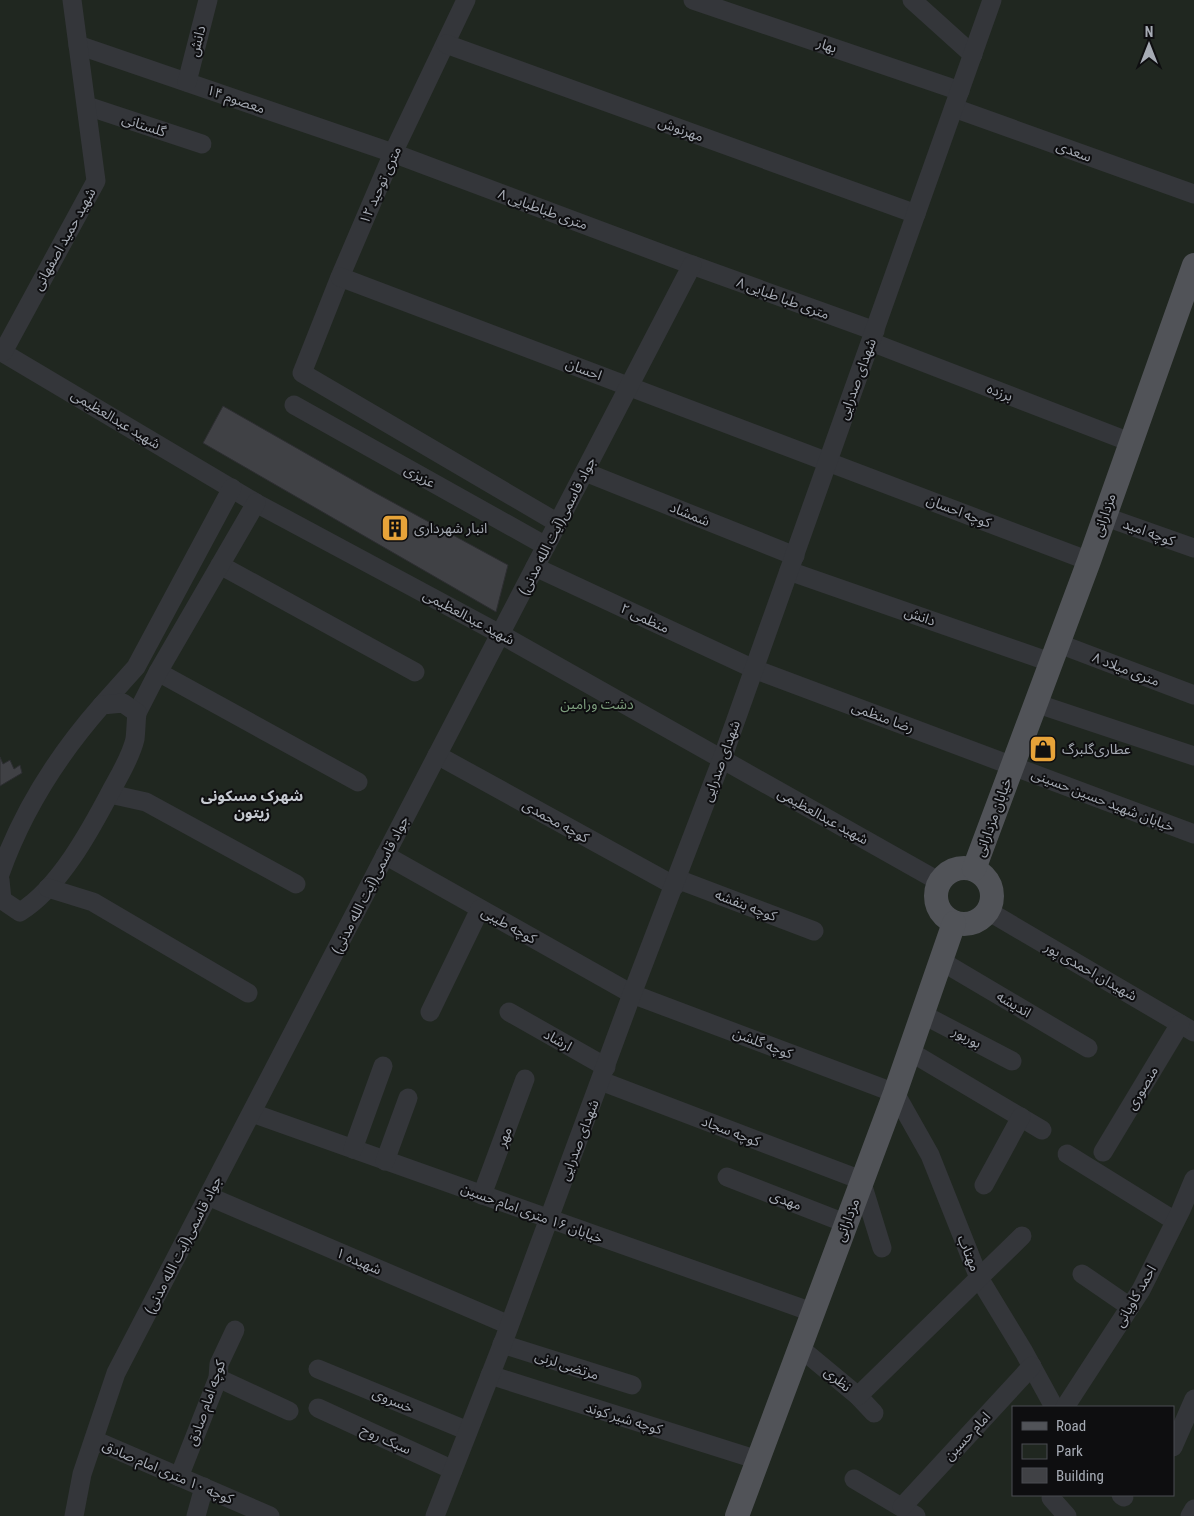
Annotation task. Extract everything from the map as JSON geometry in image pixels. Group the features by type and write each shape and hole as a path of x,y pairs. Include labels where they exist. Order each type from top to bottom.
{"main road":[{"name":"مزدارانی","path":"1012,766 1089,561 1103,516 1194,265"},
{"name":"خیابان مزدارانی","path":"974,870 1012,766"},
{"path":"963,868 974,870 983,875 990,884 993,895 991,906 985,916 976,922 965,925 954,923 945,918 938,908 936,898 937,887 943,877 952,870 963,868"},
{"name":"مزدارانی","path":"741,1515 758,1460 895,1093 954,923"}],"street":[{"name":"شهید حمید اصفهانی","path":"1,351 96,181 72,0"},
{"name":"دانش","path":"187,82 208,0"},
{"name":"بهار","path":"693,0 743,8 957,99"},
{"path":"912,0 973,55"},
{"name":"شهدای صدرایی","path":"435,1516 490,1376 604,1074 632,994 722,759 992,0"},
{"name":"۱۲ متری توحید","path":"462,1 446,44 393,154 340,277 302,373 558,523"},
{"name":"مهرنوش","path":"446,44 916,214"},
{"name":"۱۴ معصوم","path":"78,45 393,154"},
{"name":"سعدی","path":"957,99 1194,194"},
{"name":"گلستانی","path":"87,106 202,144"},
{"name":"۸ متری طباطبایی","path":"393,154 692,265"},
{"name":"۸ متری طبا طبایی","path":"692,265 873,336"},
{"name":"جواد قاسمی(آیت الله مدنی)","path":"74,1516 82,1474 116,1373 692,265"},
{"name":"احسان","path":"340,277 829,461"},
{"name":"برزده","path":"873,336 1130,442"},
{"name":"شهید عبدالعظیمی","path":"1,351 256,503 500,634 940,882"},
{"name":"عزیزی","path":"294,405 546,546"},
{"name":"کوچه احسان","path":"829,461 1089,561"},
{"name":"شمشاد","path":"585,472 792,563"},
{"path":"0,874 11,843 45,781 80,731 136,667 232,488"},
{"path":"0,880 1,902 20,912 48,888 88,834 122,772 135,740 137,713 158,672 256,503"},
{"name":"کوچه امید","path":"1103,516 1194,548"},
{"name":"دانش","path":"792,563 1054,652"},
{"path":"220,565 415,672"},
{"name":"منظمی ۲","path":"535,567 754,670"},
{"name":"۸ متری میلاد","path":"1054,652 1194,695"},
{"name":"رضا منظمی","path":"754,670 1012,766"},
{"path":"158,672 358,782"},
{"path":"102,705 123,703 137,713"},
{"path":"1035,703 1194,756"},
{"name":"کوچه محمدی","path":"437,756 676,882"},
{"name":"خیابان شهید حسین حسینی","path":"1012,766 1194,834"},
{"path":"110,794 146,802 296,884"},
{"name":"کوچه طیبی","path":"385,855 632,994"},
{"name":"کوچه بنفشه","path":"676,882 814,931"},
{"path":"48,888 93,902 248,993"},
{"path":"430,1012 480,909"},
{"name":"شهیدان احمدی پور","path":"988,911 1187,1028"},
{"name":"اندیشه","path":"940,961 1088,1048"},
{"name":"کوچه گلشن","path":"632,994 895,1093"},
{"name":"ارشاد","path":"509,1012 604,1074"},
{"name":"بوربور","path":"922,1014 1012,1061"},
{"name":"منصوری","path":"1103,1152 1187,1028"},
{"path":"909,1052 1042,1130"},
{"path":"353,1149 383,1066"},
{"name":"کوچه سجاد","path":"604,1074 861,1180"},
{"name":"مهر","path":"482,1195 526,1079"},
{"name":"مهتاب","path":"895,1093 930,1155 979,1278 1032,1366 1053,1406"},
{"path":"385,1161 408,1098"},
{"name":"خیابان ۱۶ متری امام حسین","path":"252,1113 812,1312"},
{"path":"984,1185 1021,1117"},
{"path":"1067,1154 1175,1221"},
{"name":"مهدی","path":"727,1176 845,1223"},
{"name":"احمد کاویانی","path":"1066,1406 1141,1290 1194,1179"},
{"path":"861,1180 882,1248"},
{"name":"شهیده ۱","path":"208,1196 509,1325"},
{"path":"858,1396 1022,1236"},
{"path":"1082,1274 1130,1307"},
{"name":"کوچه امام صادق","path":"179,1477 218,1378 218,1364 235,1330"},
{"name":"مرتضی لرنی","path":"502,1344 632,1385"},
{"name":"نظری","path":"799,1347 858,1396 874,1413"},
{"name":"امام حسین","path":"909,1512 1032,1366"},
{"name":"خسروی","path":"318,1369 468,1431"},
{"name":"کوچه شیر کوند","path":"490,1376 758,1460"},
{"path":"218,1378 289,1411"},
{"path":"1174,1445 1190,1420 1194,1400"},
{"name":"سبک روح","path":"318,1408 453,1470"},
{"name":"کوچه ۱۰ متری امام صادق","path":"94,1440 270,1516"},
{"path":"854,1480 909,1512"},
{"path":"196,1516 204,1487"},
{"path":"1050,1498 1068,1516"},
{"path":"1190,1516 1194,1508"}],"green space":[{"name":"دشت ورامین","path":"0,0 1194,0 1194,1516 0,1516"}],"building":[{"name":"انبار شهرداری","path":"223,406 372,491 508,565 496,612 203,443"},
{"path":"0,757 3,764 10,760 14,769 20,765 22,773 0,786"}],"place":[{"name":"انبار شهرداری","path":"395,528"},
{"name":"عطاری‌گلبرگ","path":"1043,749"}],"district":[{"name":"شهرک مسکونی زیتون","path":"252,804"}]}
